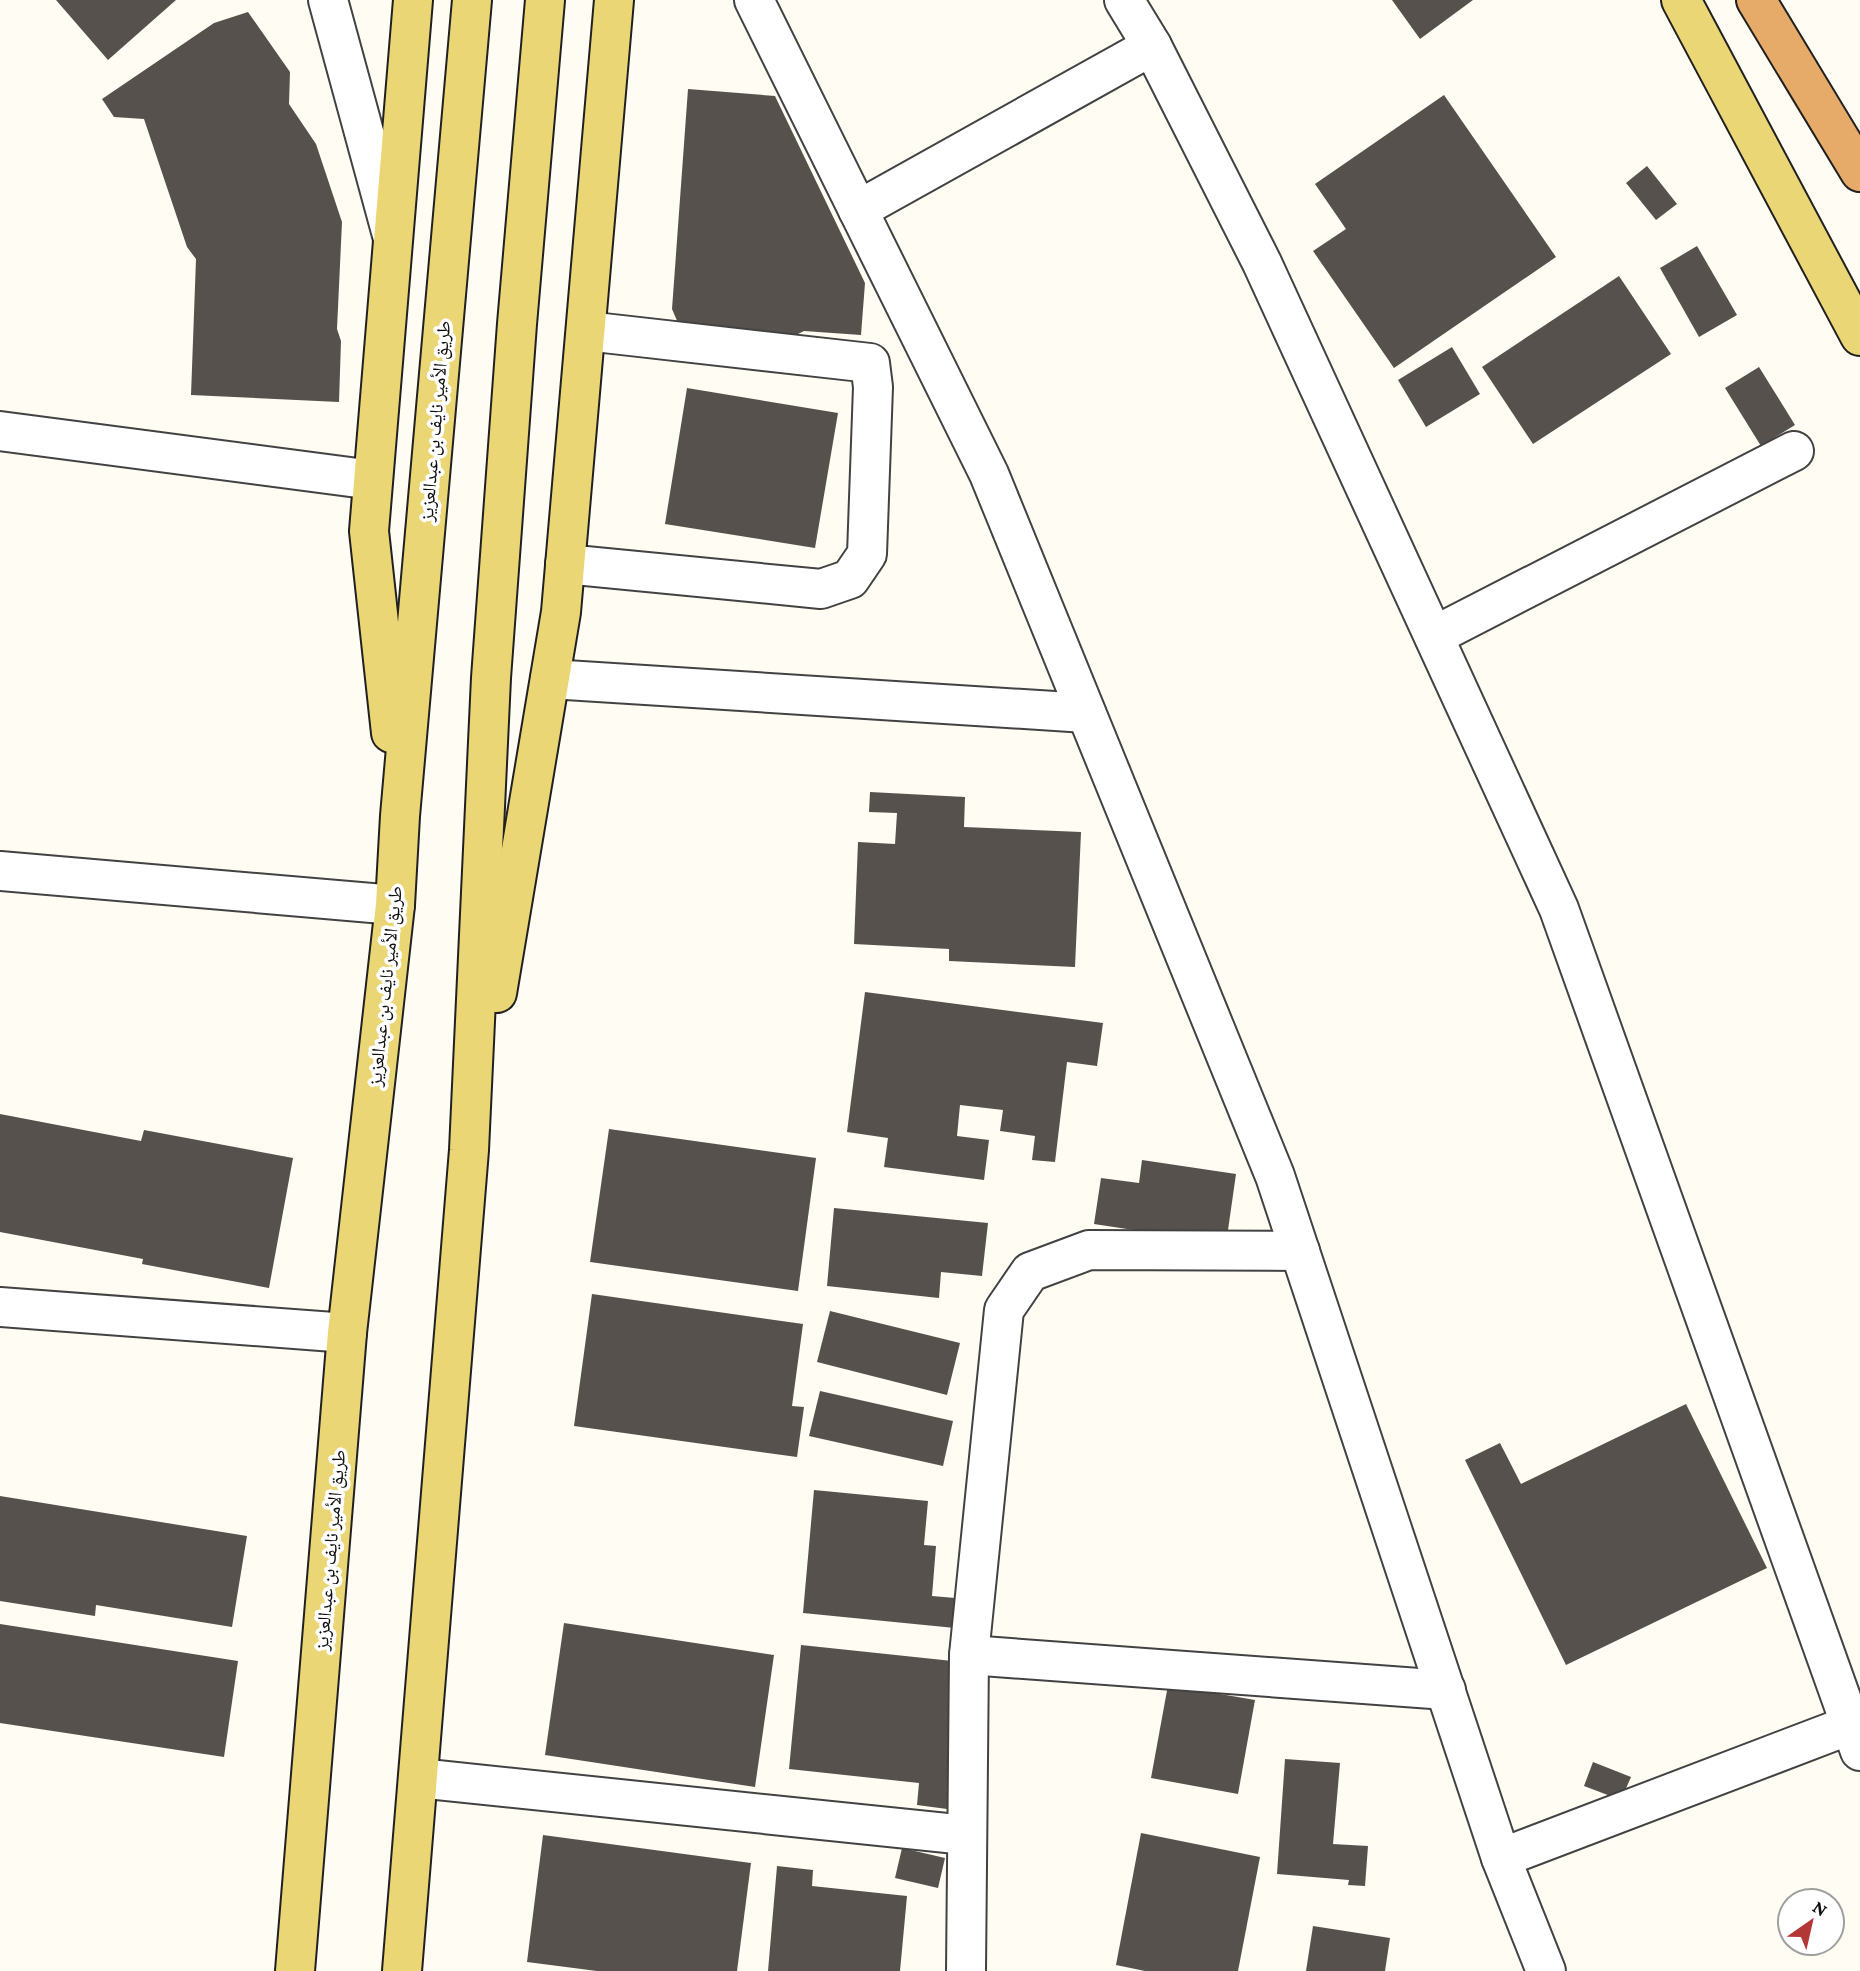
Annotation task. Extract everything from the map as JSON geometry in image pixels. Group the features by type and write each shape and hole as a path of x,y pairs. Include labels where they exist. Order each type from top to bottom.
{"highway":[{"path":"1756,0 1860,172"}],"main road":[{"path":"400,816 369,531 413,0"},
{"name":"طريق الأمير نايف بن عبدالعزيز","path":"295,1971 347,1333 395,905 400,816 472,0"},
{"path":"402,1971 469,1150 492,665 517,324 545,0"},
{"path":"469,1150 561,612 614,0"},
{"path":"1681,0 1860,336"}],"street":[{"path":"328,0 393,240"},
{"path":"754,0 989,474 1275,1176 1501,1858 1546,1971"},
{"path":"1124,0 1152,46 1262,263 1559,909 1855,1738 1501,1858"},
{"path":"858,210 1152,46"},
{"path":"565,564 821,589 850,579 867,554 873,387 870,363 586,331"},
{"path":"0,431 373,480"},
{"path":"1434,636 1794,451"},
{"path":"550,679 1086,713"},
{"path":"0,871 395,905"},
{"path":"965,1971 970,1655 1004,1310 1030,1272 1089,1250 1300,1251"},
{"path":"0,1307 347,1333"},
{"path":"970,1655 1446,1690"},
{"path":"418,1778 966,1835"}],"building":[{"path":"56,0 176,0 108,60"},
{"path":"1392,0 1473,0 1420,39"},
{"path":"248,12 290,72 289,104 316,144 342,222 337,329 341,341 339,402 191,395 196,259 187,247 144,119 114,117 102,99 214,23"},
{"path":"688,89 775,96 865,283 861,335 804,331 788,339 681,330 672,309"},
{"path":"1444,95 1556,257 1394,368 1313,251 1346,229 1315,184"},
{"path":"1647,166 1677,204 1656,220 1626,183"},
{"path":"1697,246 1737,315 1699,337 1660,268"},
{"path":"1619,276 1671,354 1533,444 1482,367"},
{"path":"1452,347 1480,394 1426,427 1398,380"},
{"path":"1759,367 1795,425 1761,446 1725,388"},
{"path":"687,388 838,413 815,548 665,524"},
{"path":"870,792 965,797 964,827 1081,832 1075,967 949,961 949,949 854,944 858,842 895,844 897,813 869,812"},
{"path":"865,992 1103,1023 1097,1066 1067,1062 1055,1162 1032,1160 1035,1136 1000,1131 1003,1110 960,1105 957,1136 989,1140 984,1180 884,1167 888,1138 847,1132"},
{"path":"0,1114 141,1141 144,1130 293,1158 269,1288 142,1264 143,1259 0,1232"},
{"path":"609,1129 816,1158 798,1291 590,1262"},
{"path":"1142,1160 1236,1174 1226,1244 1094,1224 1101,1178 1139,1183"},
{"path":"834,1208 988,1223 982,1276 941,1272 939,1298 827,1286"},
{"path":"592,1294 803,1324 792,1406 804,1407 797,1457 574,1426"},
{"path":"830,1311 960,1343 947,1395 817,1362"},
{"path":"820,1391 953,1421 943,1466 809,1436"},
{"path":"1686,1404 1767,1568 1566,1665 1465,1460 1500,1443 1521,1484"},
{"path":"814,1490 928,1501 924,1545 936,1546 932,1596 967,1599 965,1629 803,1613"},
{"path":"0,1496 247,1536 232,1627 96,1605 95,1616 0,1601"},
{"path":"564,1623 774,1655 755,1787 545,1755"},
{"path":"0,1624 238,1661 224,1757 0,1723"},
{"path":"801,1645 962,1662 947,1809 917,1805 919,1783 789,1769"},
{"path":"1168,1685 1255,1700 1238,1794 1151,1778"},
{"path":"1285,1759 1340,1763 1333,1844 1368,1846 1365,1886 1348,1885 1349,1880 1277,1874"},
{"path":"1593,1762 1631,1777 1621,1800 1584,1786"},
{"path":"1141,1833 1260,1857 1238,1971 1145,1971 1116,1965"},
{"path":"543,1835 751,1863 737,1971 597,1971 527,1962"},
{"path":"902,1848 945,1858 938,1888 895,1878"},
{"path":"777,1866 813,1870 812,1886 907,1896 900,1971 768,1971"},
{"path":"1313,1926 1390,1938 1385,1971 1306,1971"}]}
